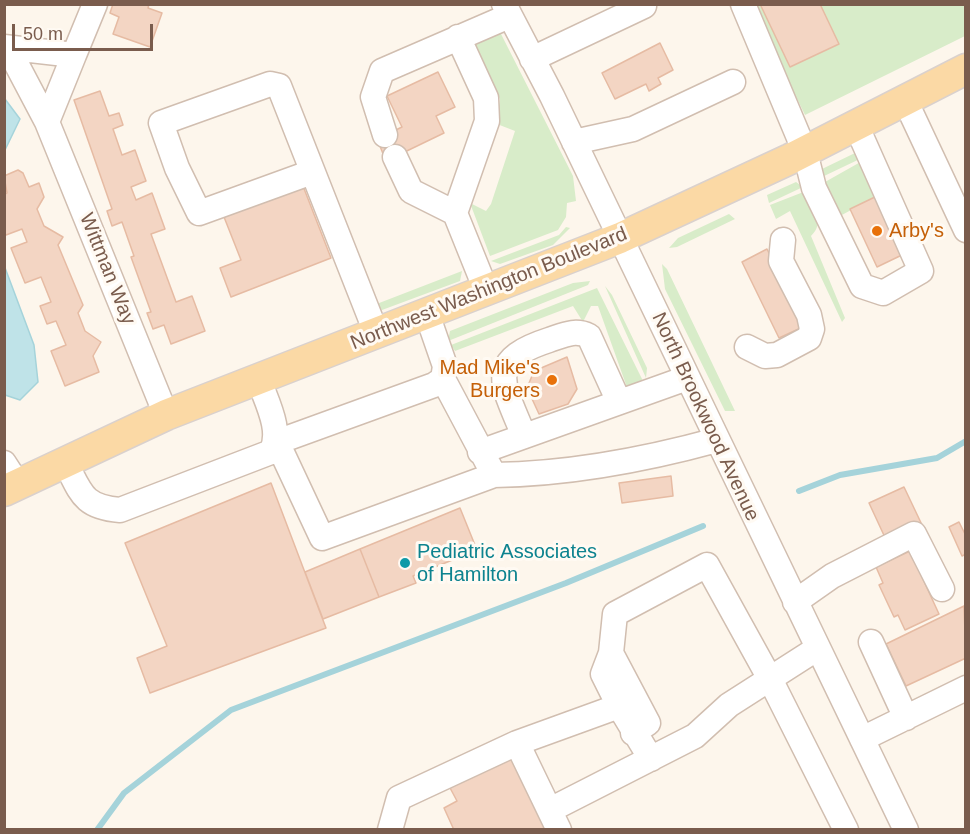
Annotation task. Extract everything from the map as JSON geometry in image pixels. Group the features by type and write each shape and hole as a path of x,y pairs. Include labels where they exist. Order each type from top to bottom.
{"main road":[{"name":"Northwest Washington Boulevard","path":"9,479 65,462 166,415 620,238 804,152 966,69"}],"street":[{"path":"47,122 95,4"},
{"path":"743,4 804,152 814,188 862,286 883,293 921,271 856,125"},
{"path":"532,59 644,6"},
{"path":"455,213 411,191 390,146 373,97 381,71 458,36 506,10"},
{"name":"North Brookwood Avenue","path":"506,10 574,142 906,830"},
{"path":"458,36 486,99 487,121 455,213 486,290"},
{"name":"Wittman Way","path":"6,47 74,55"},
{"name":"Wittman Way","path":"6,47 47,122 166,415"},
{"path":"574,142 633,129 733,82"},
{"path":"312,172 199,213 177,168 161,123 270,84 279,86 376,335"},
{"path":"905,100 966,230"},
{"path":"747,347 765,356 777,355 809,338 812,329 809,315 781,261 783,240"},
{"path":"427,314 445,366 443,379 494,475"},
{"path":"524,436 510,402 504,376 505,365 512,356 525,348 574,332 589,336 619,402"},
{"path":"480,452 687,378"},
{"path":"65,462 86,499 99,509 120,510 271,452 277,442 434,385 443,379"},
{"path":"259,380 277,442 322,538 494,475 534,474 609,465 717,440"},
{"path":"795,602 832,576 914,534 942,589"},
{"path":"651,759 633,733 603,674 611,653 615,614 707,565 770,679 846,830"},
{"path":"871,642 906,718"},
{"path":"517,743 555,820 651,759 695,736 729,705 818,648"},
{"path":"611,653 648,723 633,733"},
{"path":"862,739 966,688"},
{"path":"390,830 399,798 517,743 619,706"}],"green space":[{"path":"751,5 965,5 965,36 805,115"},
{"path":"494,32 501,34 573,176 576,201 567,203 566,217 558,230 490,256 470,203 486,211 491,204 515,131 497,124 500,99 471,47 478,38"},
{"path":"855,153 864,157 822,177 822,169"},
{"path":"864,160 877,196 840,216 825,182"},
{"path":"796,182 803,187 769,203 767,195"},
{"path":"806,191 818,220 818,225 811,236 845,318 842,322 790,211 776,219 770,205"},
{"path":"729,214 735,219 677,247 669,248 678,238"},
{"path":"566,227 570,228 553,245 500,264 491,261 559,235"},
{"path":"662,264 667,269 735,411 725,411 665,289"},
{"path":"462,271 460,281 382,310 374,305"},
{"path":"590,281 588,285 448,341 450,331 573,283"},
{"path":"605,286 612,295 647,368 646,378"},
{"path":"597,288 644,383 629,393 598,306 591,306 583,322 573,306 455,351 451,345"}],"water":[{"path":"5,99 20,119 5,150"},
{"path":"4,265 34,345 38,382 20,400 5,395"}],"building":[{"path":"113,4 149,4 148,8 162,13 150,47 113,34 119,17 110,13"},
{"path":"760,4 820,4 839,44 790,67"},
{"path":"660,43 673,70 658,78 661,84 649,91 646,84 615,99 602,73"},
{"path":"438,72 455,107 436,116 444,133 386,161 377,139 402,127 387,96"},
{"path":"100,91 109,116 119,113 123,125 113,129 122,155 135,150 146,181 131,187 136,200 152,193 165,229 151,234 176,302 192,296 205,331 171,344 164,325 153,329 147,313 151,312 131,257 134,256 122,222 112,226 107,211 112,209 74,100"},
{"path":"18,170 23,173 29,187 39,183 44,197 37,209 44,226 63,237 58,245 83,305 78,313 85,331 101,342 93,356 99,372 65,386 51,351 66,345 56,321 47,324 40,306 51,302 41,277 25,283 11,248 27,242 22,229 6,235 4,231 4,195 7,193 4,176"},
{"path":"303,186 331,258 231,297 220,268 241,260 224,217"},
{"name":"Arby's","path":"877,196 904,254 877,267 850,209"},
{"path":"767,249 805,326 779,338 742,262"},
{"name":"Mad Mike's Burgers","path":"567,357 577,389 568,404 539,414 527,388 534,371"},
{"path":"671,476 673,496 622,503 619,483"},
{"path":"271,483 326,628 150,693 137,658 167,646 125,543"},
{"path":"904,487 923,527 888,544 869,503"},
{"name":"Pediatric Associates of Hamilton","path":"460,508 477,550 413,576 416,583 379,597 360,549"},
{"path":"959,522 966,536 966,554 962,556 949,527"},
{"path":"360,549 379,597 323,619 305,572"},
{"path":"910,551 939,614 905,630 898,615 894,617 879,585 883,583 876,567"},
{"path":"964,606 966,658 906,686 886,644"},
{"path":"512,755 548,830 454,830 444,808 457,801 449,786"}],"waterway":[{"path":"799,491 840,475 937,458 966,441"},
{"path":"97,830 124,793 231,710 566,583 703,526"}],"place":[{"name":"Arby's","path":"877,231"},
{"name":"Mad Mike's Burgers","path":"552,380"},
{"name":"Pediatric Associates of Hamilton","path":"405,563"}]}
